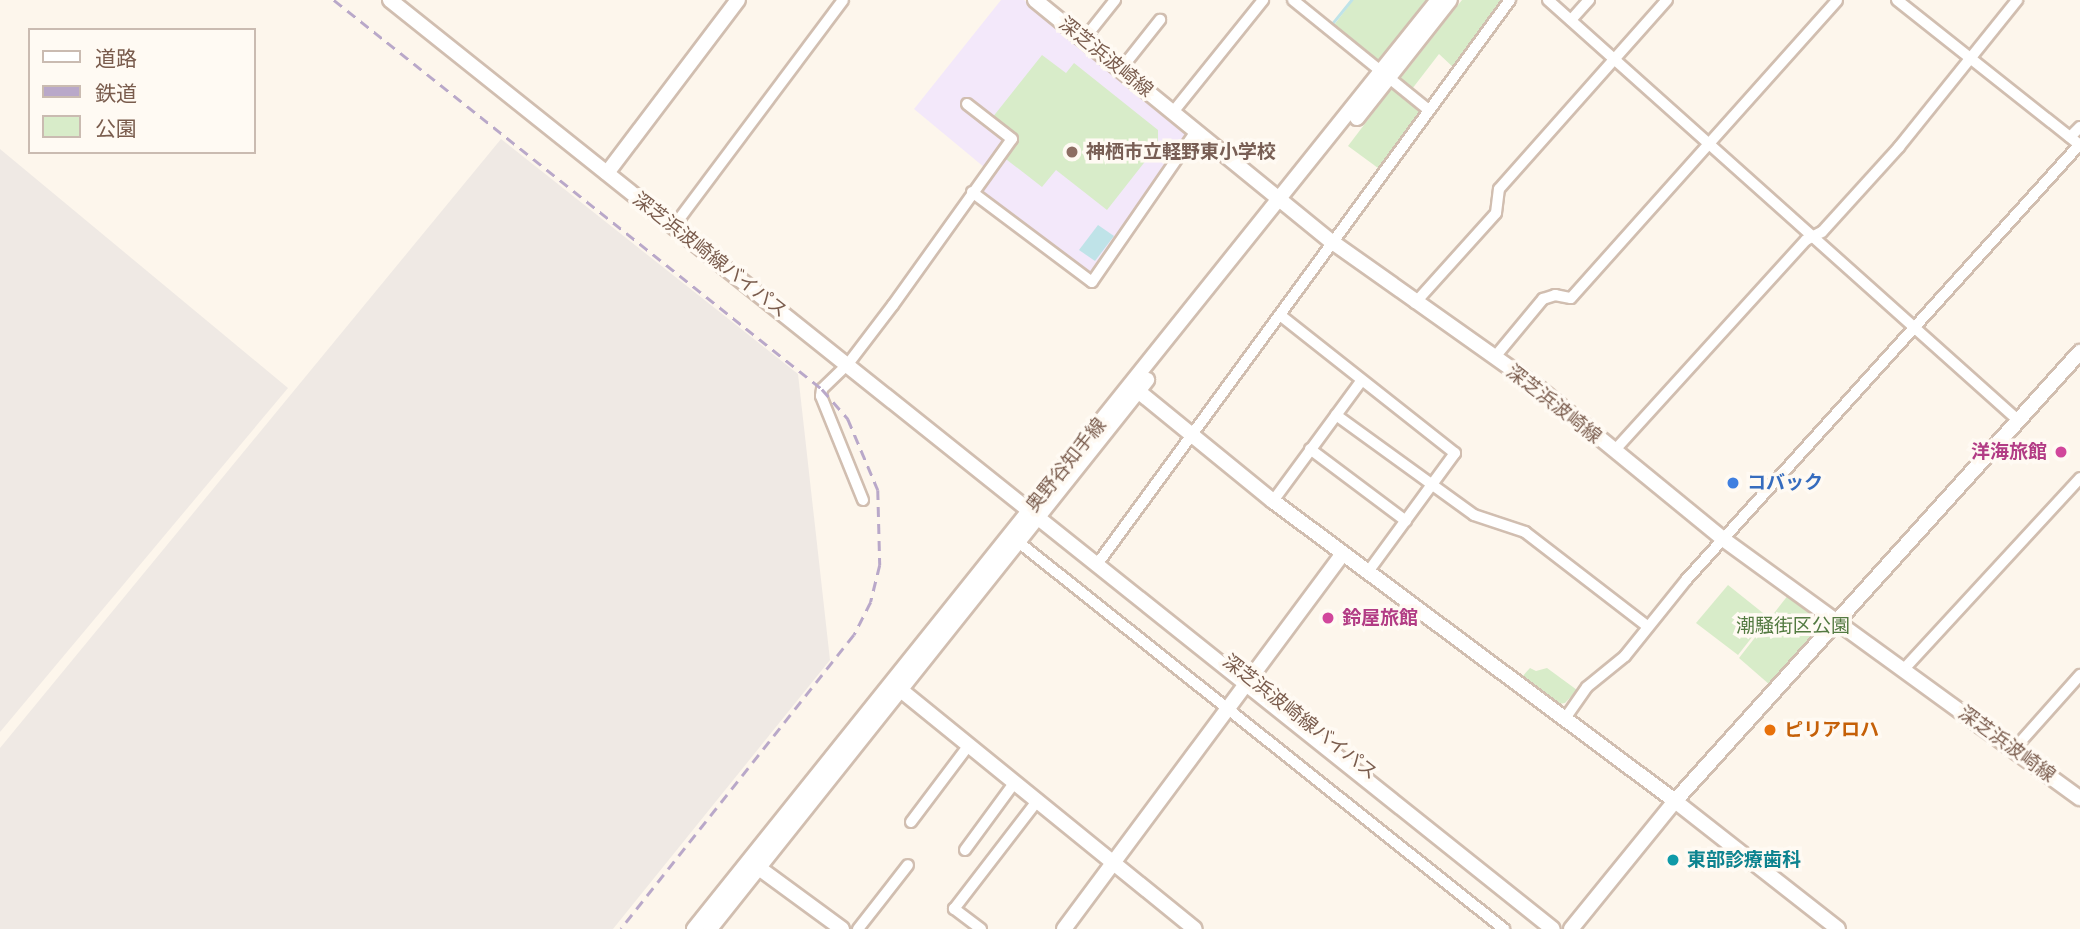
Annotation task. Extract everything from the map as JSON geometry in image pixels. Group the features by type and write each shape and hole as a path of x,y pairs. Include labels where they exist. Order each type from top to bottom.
{"main road":[{"name":"深芝浜波崎線バイパス","path":"390,0 1246,681 1553,929"},
{"path":"607,173 738,0"},
{"name":"深芝浜波崎線","path":"1035,0 1331,241 1494,358 1723,539 2015,748 2080,798"},
{"name":"奥野谷知手線","path":"1386,75 1438,0"},
{"name":"奥野谷知手線","path":"710,929 1021,544 1038,515 1284,203 1450,0"},
{"name":"奥野谷知手線","path":"694,929 1038,515 1284,203"},
{"path":"1570,929 1675,801 2077,360"},
{"path":"1138,391 1342,554 1675,801 1838,929"},
{"name":"深芝浜波崎線バイパス","path":"1038,515 1101,559 1246,681 1570,929"},
{"path":"1065,929 1342,554"},
{"path":"902,691 1195,929"},
{"path":"760,868 842,929"}],"street":[{"path":"674,226 844,0"},
{"path":"1084,39 1115,0"},
{"path":"1173,112 1263,0"},
{"path":"1293,0 1429,110"},
{"path":"1101,559 1191,441 1189,432 1280,315 1331,241 1510,0"},
{"path":"1548,0 2019,421"},
{"path":"1571,20 1589,0"},
{"path":"1415,303 1496,213 1499,189 1667,0"},
{"path":"1494,358 1543,299 1555,295 1571,298 1837,0"},
{"path":"1564,720 1587,687 1625,656 1647,626 1723,539 2080,145 1898,0"},
{"path":"1614,451 1899,147 2017,0"},
{"path":"1121,69 1160,20"},
{"path":"863,500 821,396 822,389 848,364 1012,139 967,104"},
{"path":"2070,137 2080,127"},
{"path":"972,192 1092,282 1196,131"},
{"path":"1280,315 1455,453 1368,572"},
{"path":"1273,500 1361,381"},
{"path":"1336,415 1474,515 1525,532 1647,626"},
{"path":"1310,449 1406,521"},
{"path":"1904,669 2080,478"},
{"path":"1021,544 1504,929"},
{"path":"2015,748 2080,676"},
{"path":"911,822 969,745"},
{"path":"965,850 1015,782"},
{"path":"981,929 954,909 1038,800"},
{"path":"858,929 908,865"}],"shaded area":[{"name":"神栖市立軽野東小学校","path":"1001,0 1024,0 1190,133 1092,277 975,192 990,172 914,109"},
{"path":"501,139 798,374 830,660 613,929 0,929 0,748"},
{"path":"0,149 288,388 0,732"}],"green space":[{"path":"1353,0 1426,0 1377,62 1334,25"},
{"path":"1462,0 1503,0 1454,68 1439,54 1412,89 1400,79"},
{"path":"1042,55 1066,73 1074,63 1158,130 1158,145 1107,210 1056,170 1042,187 1002,156 1017,137 992,118"},
{"path":"1392,88 1422,110 1378,168 1348,146"},
{"path":"1728,585 1768,617 1738,655 1696,623"},
{"name":"潮騒街区公園","path":"1789,594 1823,618 1825,626 1770,685 1739,658"},
{"path":"1530,668 1536,671 1547,668 1577,690 1565,703 1552,705 1520,679"}],"water":[{"path":"1098,225 1114,236 1095,261 1079,250"}],"waterway":[{"path":"1331,25 1351,0"}],"railway":[{"path":"334,0 822,389 848,419 878,490 880,565 871,602 854,635 621,929"}],"place":[{"name":"神栖市立軽野東小学校","path":"1072,152"},
{"name":"洋海旅館","path":"2061,452"},
{"name":"コバック","path":"1733,483"},
{"name":"鈴屋旅館","path":"1328,618"},
{"name":"ピリアロハ","path":"1770,730"},
{"name":"東部診療歯科","path":"1673,860"}]}
